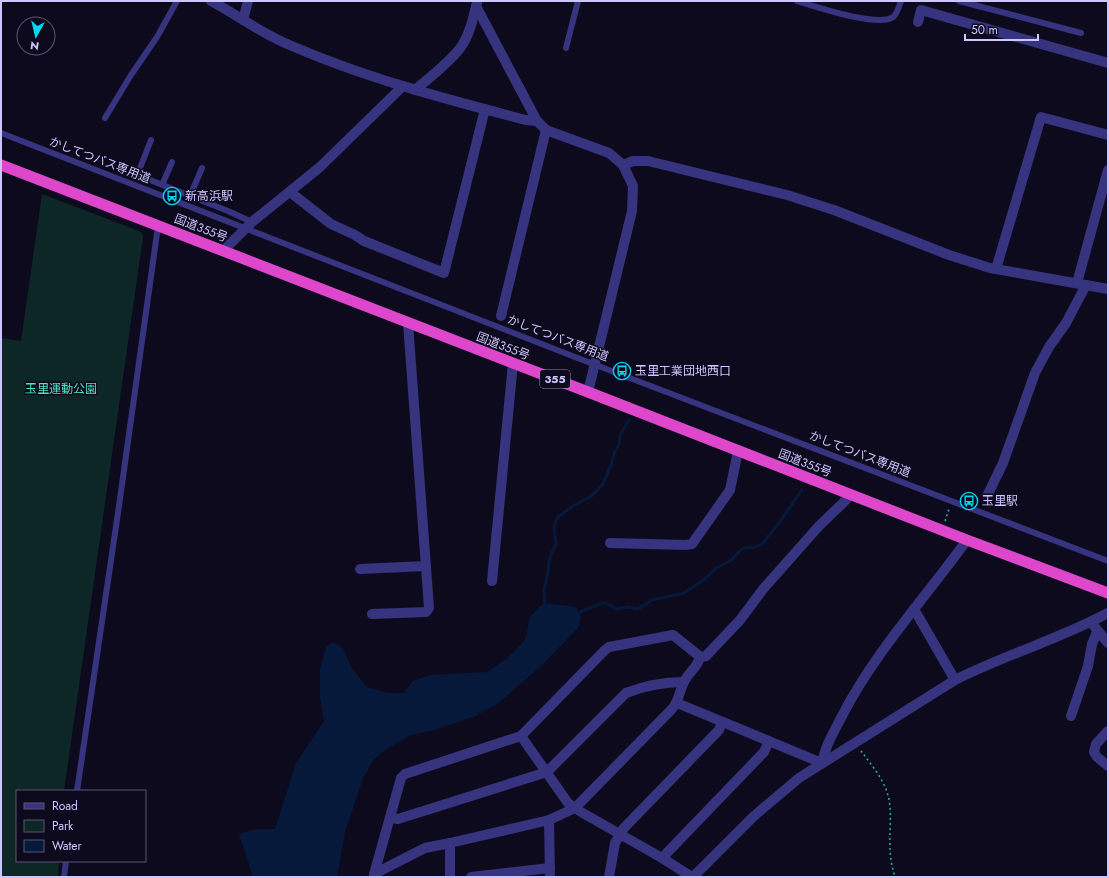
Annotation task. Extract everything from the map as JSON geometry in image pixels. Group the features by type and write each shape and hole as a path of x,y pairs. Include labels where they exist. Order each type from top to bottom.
{"highway":[{"name":"国道355号","path":"1,165 941,530 1108,593"}],"street":[{"path":"211,1 278,40 309,53 415,90 526,120 537,121"},
{"path":"242,20 248,1"},
{"path":"415,90 461,47 471,25 477,4"},
{"path":"477,4 537,121 546,130 609,153 623,165 633,186 632,211 588,392"},
{"path":"918,22 921,10 1108,63"},
{"path":"223,251 249,225 320,167 404,86"},
{"path":"290,192 331,224 355,235 364,241 444,273 485,109"},
{"path":"996,269 1041,117 1108,135"},
{"path":"501,316 546,130"},
{"path":"623,165 633,161 648,161 787,195 834,210 949,255 996,269 1108,289"},
{"path":"988,494 1003,463 1035,373 1049,347 1066,323 1081,284 1108,170"},
{"path":"372,614 426,612 429,606 408,323"},
{"path":"492,580 513,364"},
{"path":"610,543 692,544 730,490 738,451"},
{"path":"700,657 699,662 683,682 677,703 575,808 549,820 425,848 374,874 401,778 405,774 521,736 609,647 673,635 700,657 706,656 740,620 764,588 850,494"},
{"path":"822,763 824,750 855,691 914,609 967,540"},
{"path":"360,569 426,566"},
{"path":"914,609 955,680"},
{"path":"521,736 568,803 693,877 754,816 779,794 822,763 968,673 1032,648 1108,613"},
{"path":"1090,622 1108,643"},
{"path":"1071,716 1088,666 1092,644 1097,632"},
{"path":"390,818 398,819 547,772 626,693 642,687 671,682 683,682"},
{"path":"677,703 822,763"},
{"path":"609,877 615,843 623,829 719,730 722,722"},
{"path":"1108,731 1096,744 1094,752 1108,766"},
{"path":"662,858 764,752 768,741"},
{"path":"471,877 550,872 549,820"},
{"path":"450,843 450,877"}],"lane":[{"path":"105,118 131,75 157,37 177,1"},
{"path":"566,48 578,1"},
{"path":"797,1 860,19 884,21 893,17 899,8 901,1"},
{"path":"959,1 1080,33"},
{"name":"かしてつバス専用道","path":"1,133 249,225 595,364 1108,561"},
{"path":"151,140 138,174 140,176 190,196 249,225"},
{"path":"162,185 172,162"},
{"path":"190,196 202,168"},
{"path":"77,790 158,226"},
{"path":"64,877 66,862"}],"path":[{"path":"941,530 952,501"},
{"path":"855,743 875,771 887,792 891,817 890,846 895,877"}],"green space":[{"name":"玉里運動公園","path":"42,194 142,233 143,237 64,790 16,790 16,862 59,862 58,877 1,877 1,338 21,341"}],"water":[{"path":"545,603 576,607 581,618 578,628 540,667 496,705 475,716 435,730 411,735 388,748 374,759 363,778 345,832 337,877 251,877 252,874 239,834 255,829 275,829 296,763 324,721 320,697 320,668 326,646 334,642 343,648 351,667 367,687 390,693 404,693 413,681 430,675 487,672 509,657 525,640 530,617 540,606"}],"waterway":[{"path":"545,606 544,590 549,560 556,543 554,529 556,521 558,517 573,506 593,495 603,484 615,451 619,445 620,435 629,420"},
{"path":"576,615 602,603 606,603 616,609 628,607 638,609 652,600 684,593 705,579 716,568 730,561 743,548 755,547 762,544 802,490"}],"place":[{"name":"新高浜駅","path":"172,196"},
{"name":"玉里工業団地西口","path":"622,371"},
{"name":"玉里駅","path":"969,501"}]}
